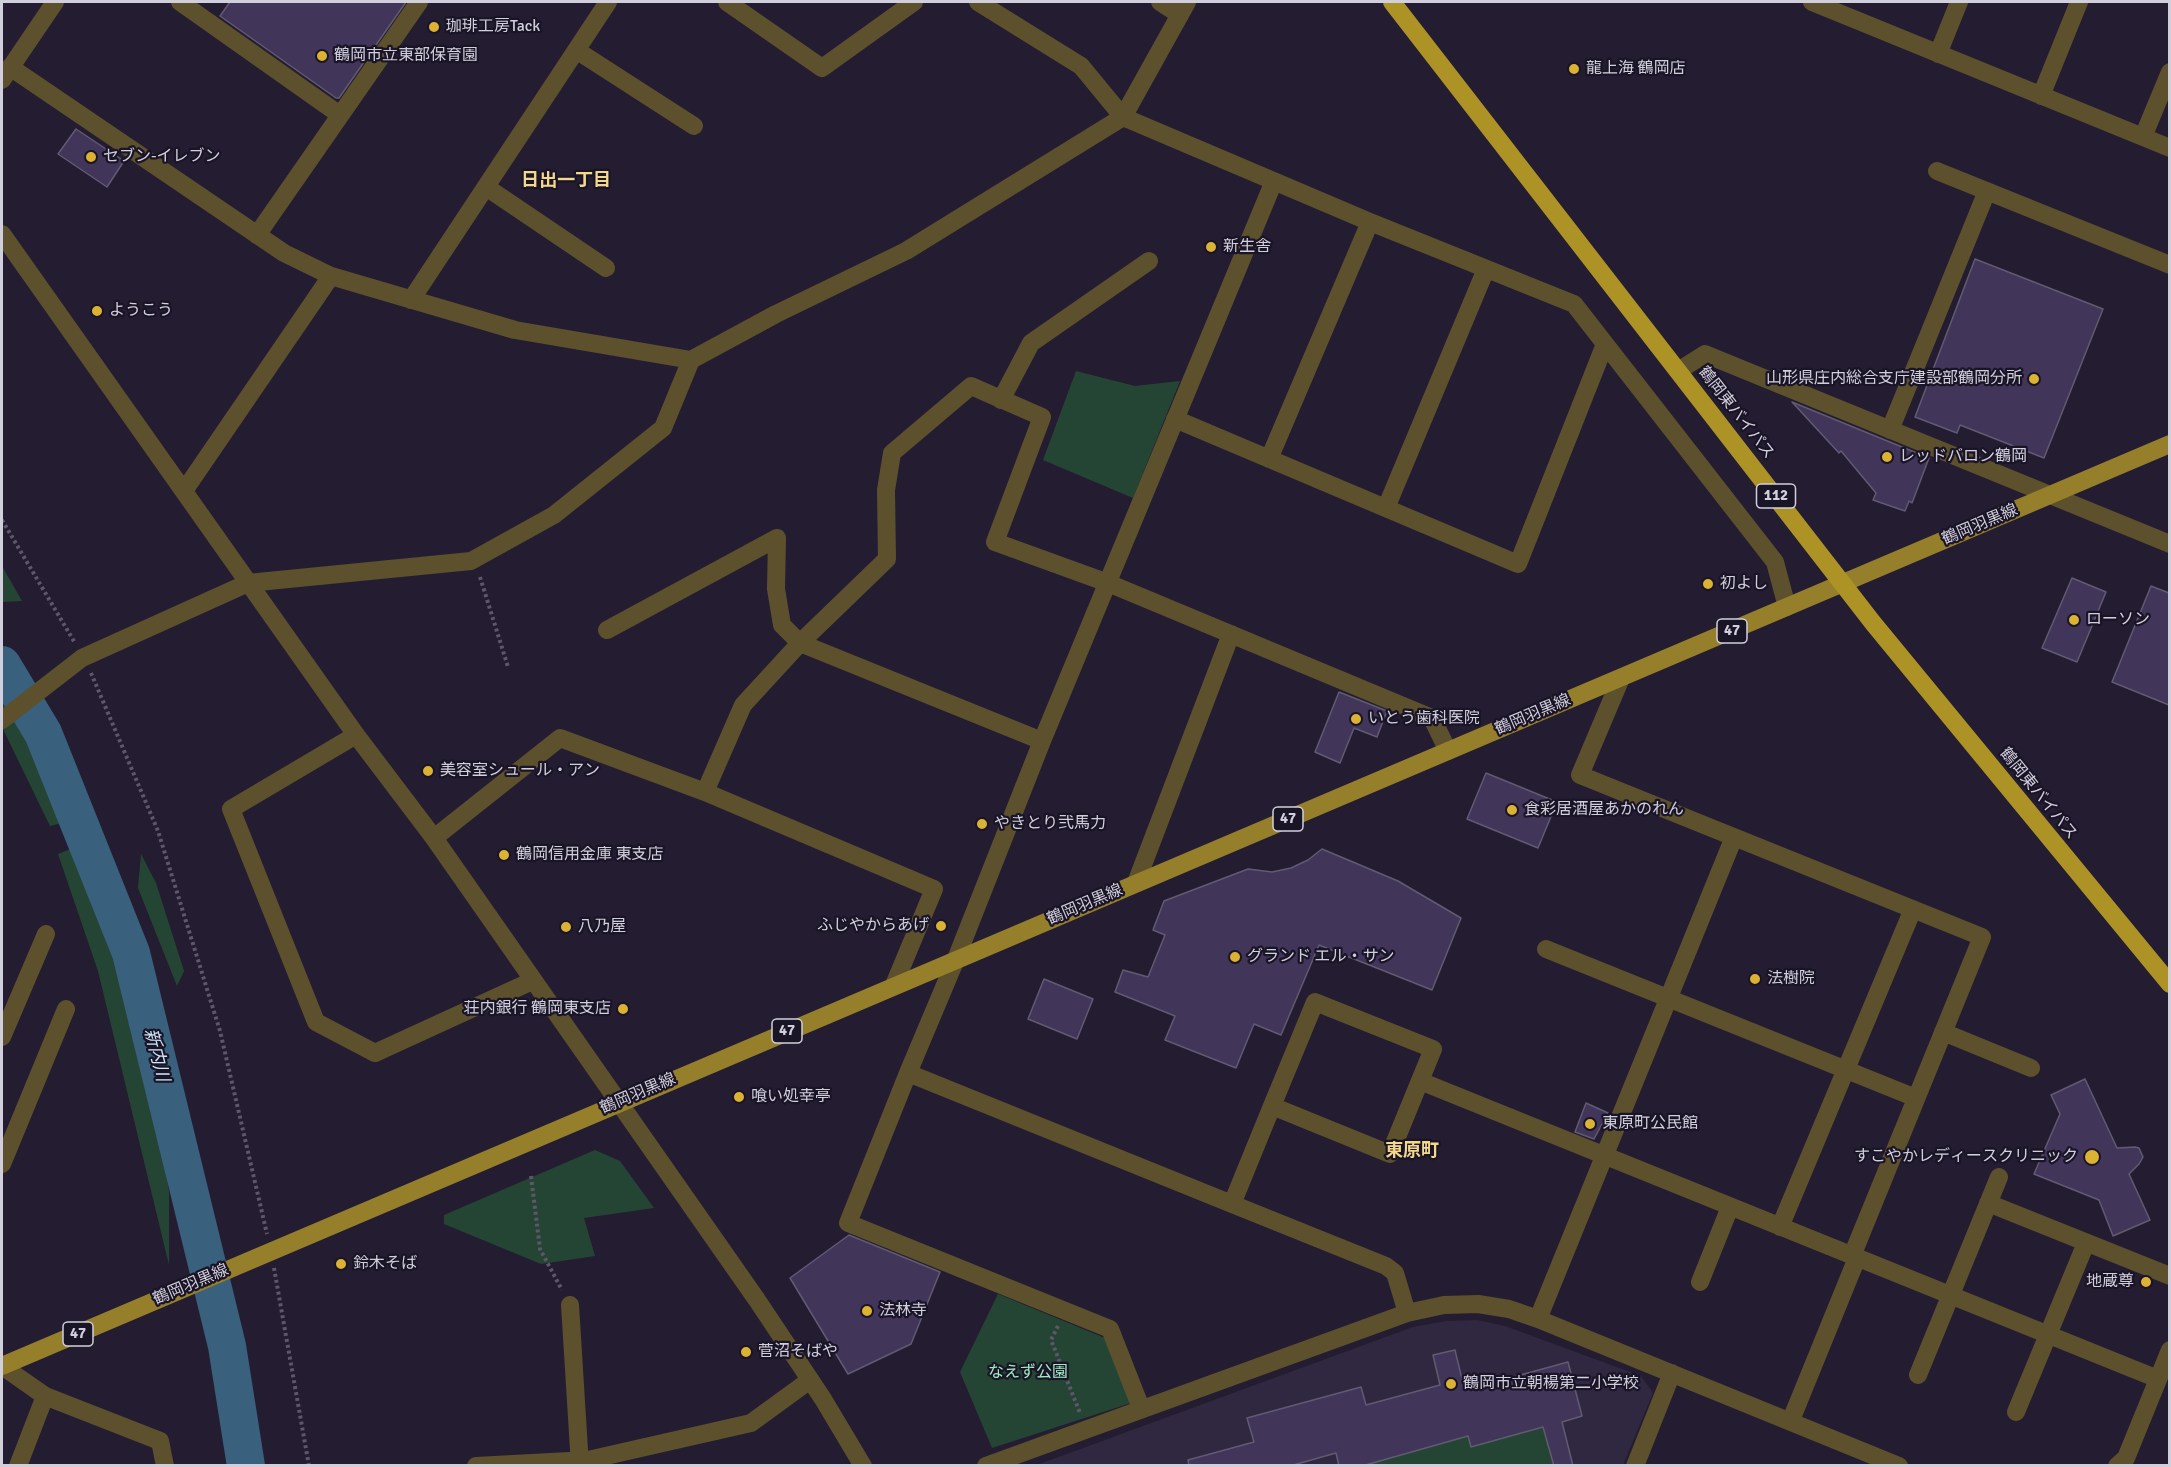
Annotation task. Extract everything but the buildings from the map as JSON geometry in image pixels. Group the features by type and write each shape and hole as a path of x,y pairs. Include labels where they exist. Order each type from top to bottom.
{"highway":[{"name":"鶴岡東バイパス","path":"1392,2 1873,623 2169,984"}],"main road":[{"name":"鶴岡羽黒線","path":"2,1366 2169,444"}],"street":[{"path":"55,2 6,73 284,253 331,276 515,330 691,360 776,314 906,251 1123,117 1183,8 1160,2"},
{"path":"180,2 340,115"},
{"path":"257,235 419,2"},
{"path":"411,300 608,2"},
{"path":"727,2 822,68 914,2"},
{"path":"978,2 1081,66 1123,117 1370,222 1574,304 1775,562 1787,607"},
{"path":"1812,2 2169,148"},
{"path":"1938,54 1959,2"},
{"path":"2041,96 2079,2"},
{"path":"576,50 694,126"},
{"path":"2143,137 2169,72"},
{"path":"1937,171 2169,265"},
{"path":"1141,1408 1110,1329 848,1223 1042,741 1274,181"},
{"path":"486,187 606,267"},
{"path":"1890,430 1987,191"},
{"path":"1269,459 1370,222"},
{"path":"2,234 356,735 434,838 810,1380 863,1466"},
{"path":"1001,400 1031,344 1149,261"},
{"path":"1386,508 1486,269"},
{"path":"184,491 331,276"},
{"path":"1175,419 1518,564 1605,345"},
{"path":"1678,371 1705,354 2169,544"},
{"path":"2,720 83,658 248,583 474,560 554,515 663,428 691,360"},
{"path":"705,792 742,705 800,643 887,559 886,490 892,453 971,386 1042,417 995,542 1108,583 1432,718 1448,751"},
{"path":"607,630 777,538 776,589 782,625 800,643 1042,741"},
{"path":"1136,883 1231,634"},
{"path":"1621,678 1580,775 1982,937 1916,1098 1791,1420"},
{"path":"356,735 231,809 316,1022 375,1053 532,981"},
{"path":"434,838 560,738 705,792 934,889 894,985"},
{"path":"1538,1319 1734,837"},
{"path":"1780,1227 1913,909"},
{"path":"2,1037 46,934"},
{"path":"1546,949 1916,1098"},
{"path":"1232,1204 1272,1106 1315,1002 1433,1049 1390,1154 1272,1106"},
{"path":"2,1164 66,1009"},
{"path":"1943,1032 2031,1068"},
{"path":"908,1073 1386,1266 1395,1273 1407,1313"},
{"path":"1420,1081 2158,1380"},
{"path":"1918,1375 1999,1177"},
{"path":"1988,1203 2169,1276"},
{"path":"1700,1282 1730,1207"},
{"path":"2016,1412 2086,1243"},
{"path":"986,1466 1407,1313 1444,1305 1478,1304 1509,1309 1538,1319 1791,1420 1899,1466"},
{"path":"570,1305 579,1463"},
{"path":"2117,1466 2126,1458 2169,1350"},
{"path":"2,1366 45,1396 160,1441 165,1466"},
{"path":"1635,1466 1672,1373"},
{"path":"476,1466 579,1463 751,1423 810,1380"},
{"path":"18,1466 45,1396"}],"path":[{"path":"2,520 83,658 158,831 220,1032 268,1252 309,1466"},
{"path":"474,560 508,667"},
{"path":"531,1176 540,1249 570,1305"},
{"path":"1065,1311 1051,1340 1082,1416"}],"shaded area":[{"name":"鶴岡市立朝楊第二小学校","path":"1477,1320 1505,1326 1641,1376 1653,1393 1623,1465 1034,1466 1413,1327 1446,1321"}],"green space":[{"path":"1076,371 1135,386 1180,381 1133,498 1043,460"},
{"path":"2,566 22,601 2,602"},
{"path":"2,680 46,753 70,821 50,826 2,727"},
{"path":"78,846 126,964 148,1059 169,1192 169,1265 98,971 58,854"},
{"path":"141,854 156,883 184,971 177,986 138,888"},
{"path":"595,1150 620,1161 654,1208 584,1218 595,1256 541,1264 444,1224 444,1215"},
{"name":"なえず公園","path":"998,1294 1105,1338 1131,1403 992,1448 960,1372"},
{"path":"1543,1427 1554,1466 1362,1466 1468,1436 1472,1447"}],"waterway":[{"name":"新内川","path":"2,665 43,733 131,953 227,1346 246,1466"}],"place":[{"name":"珈琲工房Tack","path":"434,27"},
{"name":"鶴岡市立東部保育園","path":"322,56"},
{"name":"龍上海 鶴岡店","path":"1574,69"},
{"name":"セブン-イレブン","path":"91,157"},
{"name":"新生舎","path":"1211,247"},
{"name":"ようこう","path":"97,311"},
{"name":"山形県庄内総合支庁建設部鶴岡分所","path":"2034,379"},
{"name":"レッドバロン鶴岡","path":"1887,457"},
{"name":"初よし","path":"1708,584"},
{"name":"ローソン","path":"2074,620"},
{"name":"いとう歯科医院","path":"1356,719"},
{"name":"美容室シュール・アン","path":"428,771"},
{"name":"食彩居酒屋あかのれん","path":"1512,810"},
{"name":"やきとり弐馬力","path":"982,824"},
{"name":"鶴岡信用金庫 東支店","path":"504,855"},
{"name":"ふじやからあげ","path":"941,926"},
{"name":"八乃屋","path":"566,927"},
{"name":"グランド エル・サン","path":"1235,957"},
{"name":"法樹院","path":"1755,979"},
{"name":"荘内銀行 鶴岡東支店","path":"623,1009"},
{"name":"喰い処幸亭","path":"739,1097"},
{"name":"東原町公民館","path":"1590,1124"},
{"name":"すこやかレディースクリニック","path":"2092,1157"},
{"name":"鈴木そば","path":"341,1264"},
{"name":"地蔵尊","path":"2146,1282"},
{"name":"法林寺","path":"867,1311"},
{"name":"菅沼そばや","path":"746,1352"},
{"name":"鶴岡市立朝楊第二小学校","path":"1451,1384"}],"district":[{"name":"日出一丁目","path":"566,181"},
{"name":"東原町","path":"1412,1151"}]}
